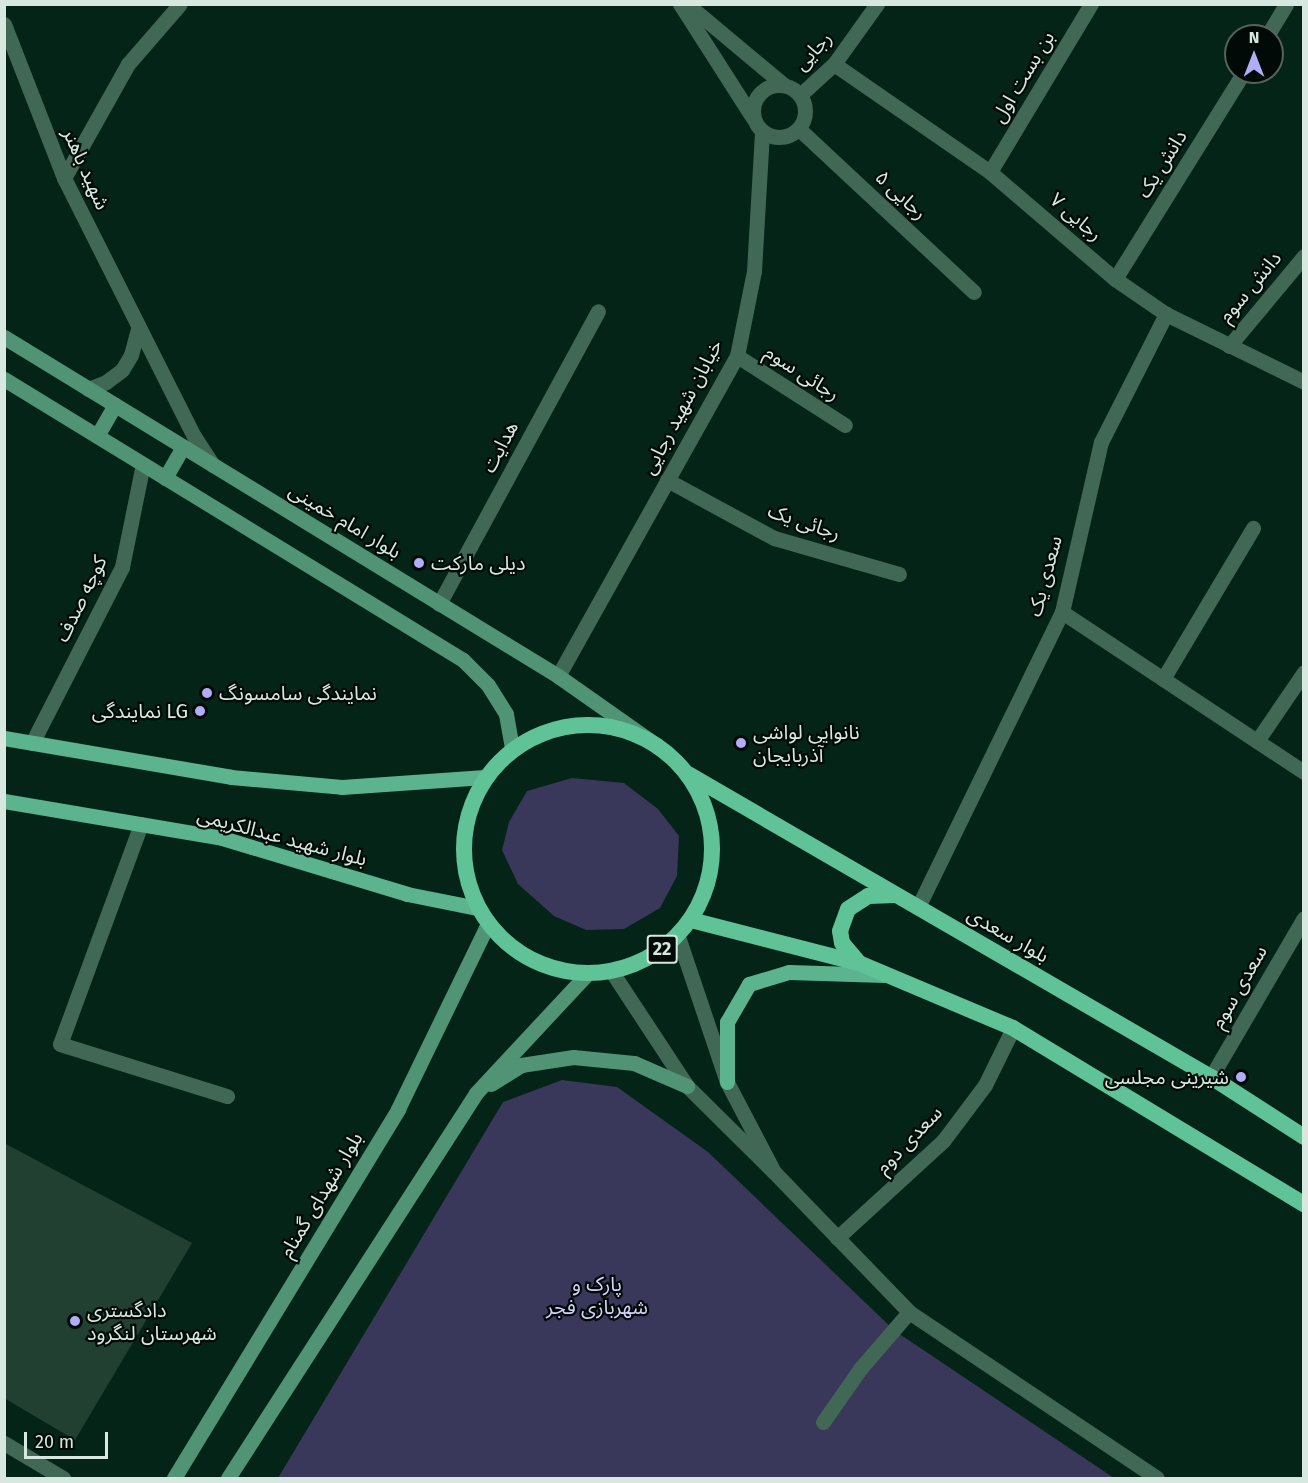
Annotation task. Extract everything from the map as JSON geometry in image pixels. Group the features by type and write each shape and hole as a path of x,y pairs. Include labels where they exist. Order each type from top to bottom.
{"highway":[{"name":"22","path":"585,724 624,730 659,747 688,774 706,808 713,847 708,885 691,920 678,936 644,960 612,972 587,974 549,968 515,951 488,924 477,908 465,876 463,842 469,808 485,777 513,749 547,731 585,724"},
{"name":"بلوار سعدی","path":"688,774 1211,1077 1304,1137"},
{"path":"859,963 842,943 840,931 848,909 868,896 900,896"},
{"name":"22","path":"691,920 859,963 1013,1028 1304,1204"}],"main road":[{"name":"بلوار امام خمینی","path":"4,337 558,676 659,747"},
{"path":"4,379 463,660 488,685 506,714 513,749"},
{"path":"97,436 115,405"},
{"path":"165,478 183,447"},
{"path":"4,738 231,777 342,787 485,777"},
{"name":"بلوار شهید عبدالکریمی","path":"4,801 222,838 407,894 477,908"},
{"name":"بلوار شهدای گمنام","path":"174,1479 399,1109 488,924"},
{"path":"727,1082 728,1022 749,984 789,972 892,975"},
{"path":"228,1479 476,1093 587,974"},
{"path":"476,1093 521,1065 573,1057 634,1063 687,1086"}],"street":[{"path":"64,178 128,64 180,4"},
{"path":"680,4 762,132 781,138 799,129 805,112 800,95 784,85 687,4"},
{"name":"رجایی","path":"800,95 834,64 877,4"},
{"name":"بن بست اول","path":"990,171 1091,4"},
{"path":"1274,24 1286,4"},
{"name":"شهید باهنر","path":"4,24 64,178 194,436 213,465"},
{"name":"رجایی ۷","path":"834,64 990,171 1115,279 1166,314 1304,382"},
{"name":"دانش یک","path":"1115,279 1237,84"},
{"path":"753,119 754,101 759,93 766,88 784,85"},
{"name":"رجایی ۵","path":"799,129 974,292"},
{"name":"خیابان شهید رجایی","path":"558,676 737,356 754,271 762,132"},
{"name":"دانش سوم","path":"1229,346 1304,256"},
{"name":"هدایت","path":"440,604 598,311"},
{"name":"سعدی یک","path":"918,907 1062,612 1101,442 1166,314"},
{"path":"88,388 106,382 122,370 131,355 138,328"},
{"name":"رجائی سوم","path":"737,356 845,425"},
{"name":"کوچه صدف","path":"32,743 122,567 142,464"},
{"name":"رجائی یک","path":"668,480 774,537 899,574"},
{"path":"1163,679 1253,528"},
{"path":"1062,612 1304,772"},
{"path":"1257,741 1304,672"},
{"path":"141,824 60,1044 227,1096"},
{"name":"سعدی سوم","path":"1211,1077 1304,918"},
{"path":"678,936 727,1082 774,1172"},
{"path":"612,972 687,1086 909,1312 1157,1479"},
{"name":"سعدی دوم","path":"837,1238 943,1141 985,1085 1013,1028"},
{"path":"823,1422 860,1369 909,1312"},
{"path":"4,1443 63,1479"}],"green space":[{"path":"572,778 624,783 658,809 679,836 677,876 660,908 624,929 586,930 554,916 518,884 502,850 509,822 527,791"},
{"name":"پارک و شهربازی فجر","path":"562,1080 617,1087 708,1152 895,1331 1114,1478 278,1478 503,1102"}],"building":[{"name":"دادگستری شهرستان لنگرود","path":"4,1143 192,1243 75,1440 4,1398"}],"place":[{"name":"دیلی مارکت","path":"419,563"},
{"name":"نمایندگی سامسونگ","path":"207,693"},
{"name":"نمایندگی LG","path":"200,711"},
{"name":"نانوایی لواشی آذربایجان","path":"741,743"},
{"name":"شیرینی مجلسی","path":"1241,1077"},
{"name":"دادگستری شهرستان لنگرود","path":"75,1321"}]}
